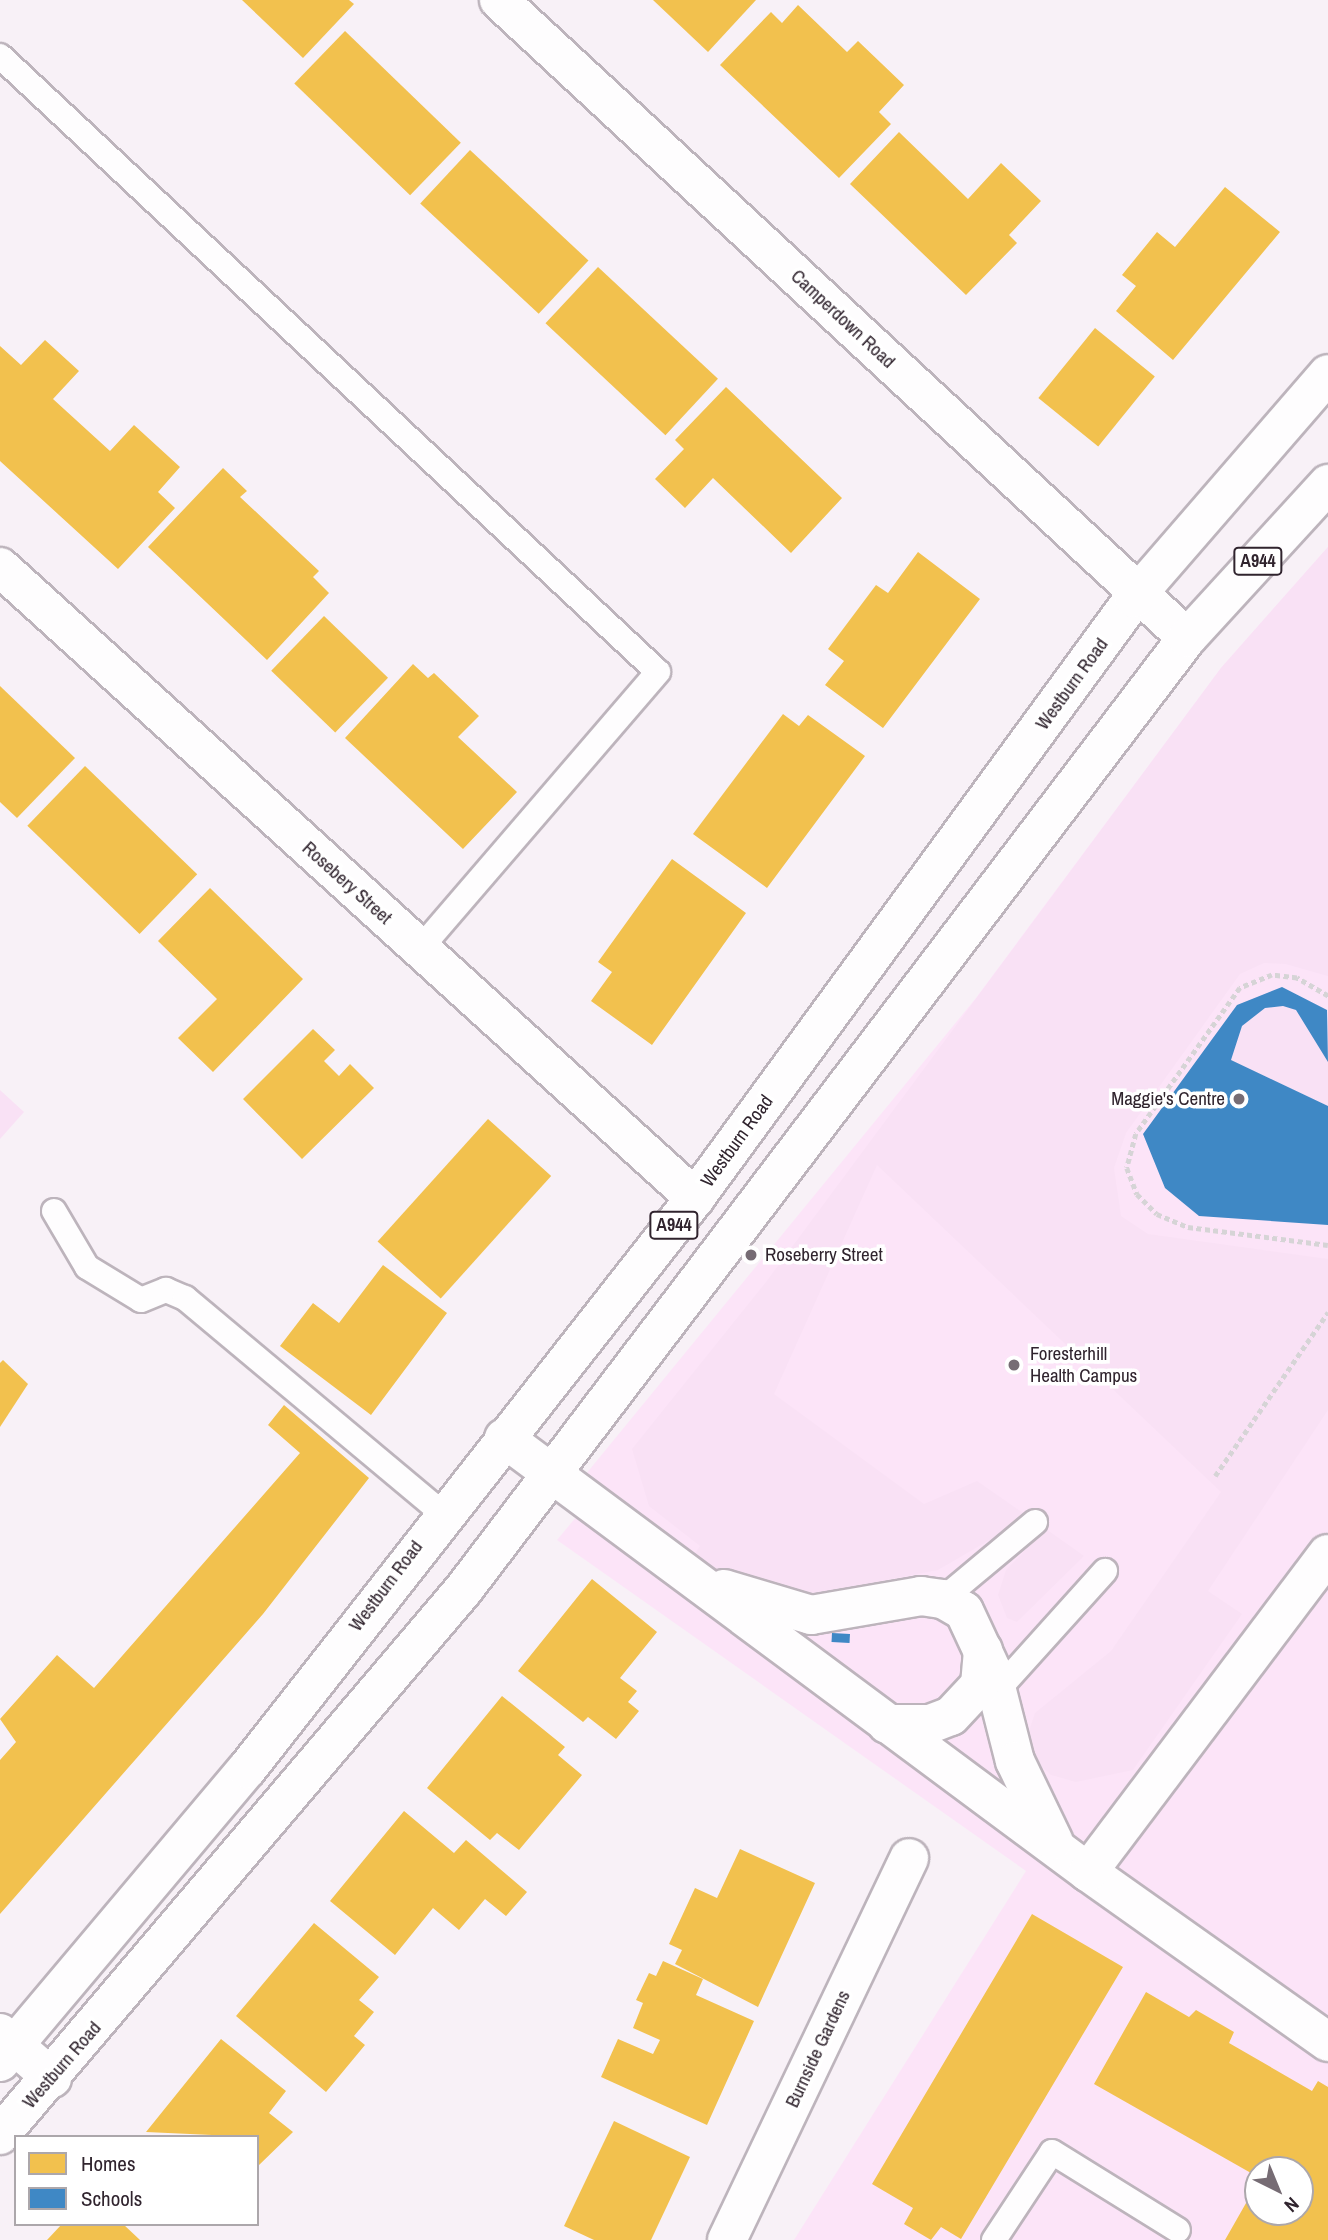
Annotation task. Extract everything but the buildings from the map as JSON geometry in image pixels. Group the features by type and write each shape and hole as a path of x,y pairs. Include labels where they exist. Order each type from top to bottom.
{"street":[{"name":"Camperdown Road","path":"499,0 1188,638"},
{"name":"Westburn Road","path":"5,2047 247,1769 442,1513 695,1198 1139,593 1328,374"},
{"name":"Westburn Road","path":"0,2135 342,1737 549,1475 1188,638 1328,484"},
{"name":"Rosebery Street","path":"0,567 695,1198"},
{"path":"504,1438 549,1475 1088,1872 1328,2042"},
{"path":"1088,1872 1328,1554"},
{"path":"676,1568 757,1604 811,1615 921,1596 943,1598 964,1611 982,1645 1015,1761 1057,1848"},
{"path":"887,1724 930,1724 969,1702 985,1666 982,1645"},
{"name":"Burnside Gardens","path":"727,2240 909,1858"},
{"path":"5,2047 51,2078"}],"lane":[{"path":"0,56 658,672 420,949"},
{"path":"54,1211 87,1267 141,1300 166,1290 185,1298 442,1513"},
{"path":"943,1598 1035,1521"},
{"path":"996,1692 1105,1571"},
{"path":"994,2240 1052,2152 1178,2230"}],"path":[{"path":"1328,996 1297,978 1272,975 1240,988 1136,1134 1127,1168 1137,1195 1157,1214 1188,1227 1328,1245"},
{"path":"1215,1476 1328,1312"}],"shaded area":[{"name":"Foresterhill Health Campus","path":"1328,547 1328,2240 794,2240 1026,1871 557,1540 587,1504 572,1491 976,998 1221,668"},
{"path":"1328,547 1328,976 1286,964 1264,963 1240,974 1126,1133 1114,1168 1121,1216 1148,1234 1328,1259 1328,1410 1208,1591 1242,1614 1133,1770 1076,1782 1051,1775 1032,1758 1028,1734 1035,1713 1111,1651 1221,1492 877,1165 774,1394 924,1504 977,1481 1029,1517 938,1570 803,1596 727,1577 692,1558 700,1546 649,1506 632,1449 766,1282 1221,668"},
{"path":"1283,1006 1296,1010 1328,1062 1328,1106 1231,1060 1242,1026 1265,1008"},
{"path":"0,1090 24,1112 0,1139"},
{"path":"1046,1529 1084,1556 1017,1622 1007,1618 998,1595 1006,1570"}],"place":[{"name":"Maggie's Centre","path":"1239,1099"},
{"name":"Roseberry Street","path":"751,1255"},
{"name":"Foresterhill Health Campus","path":"1014,1365"}]}
